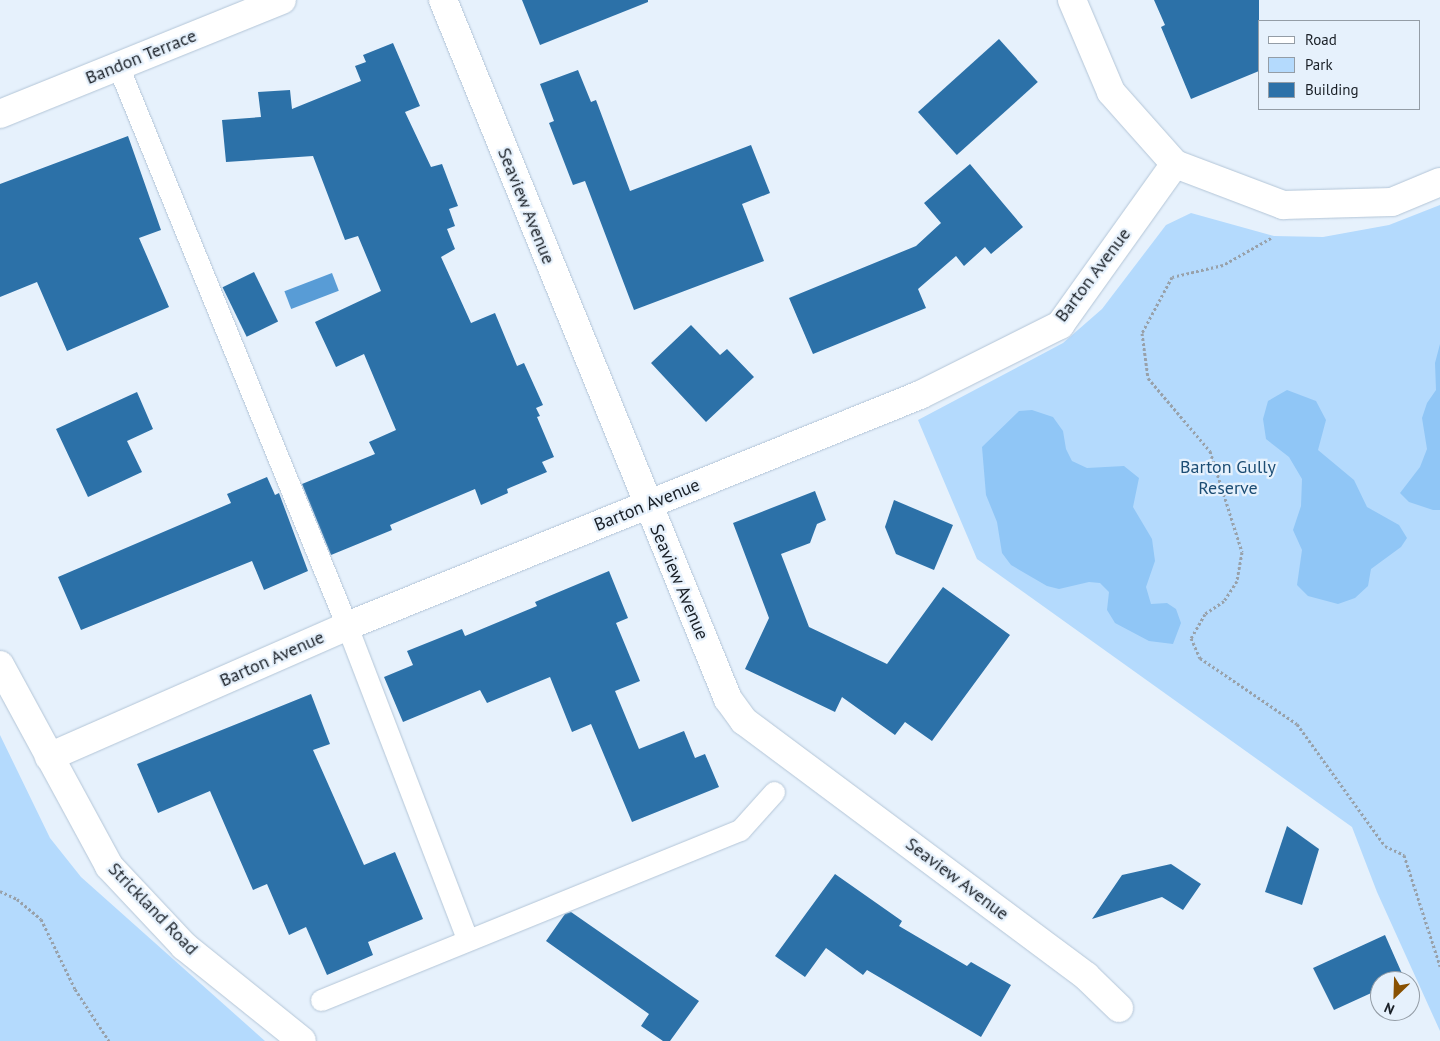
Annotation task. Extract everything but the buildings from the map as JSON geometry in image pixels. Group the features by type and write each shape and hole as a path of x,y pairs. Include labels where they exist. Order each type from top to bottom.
{"street":[{"name":"Bandon Terrace","path":"0,114 282,0"},
{"name":"Seaview Avenue","path":"443,0 647,505 728,699 744,720 1086,976 1119,1008"},
{"path":"1072,0 1111,92 1175,164 1283,205 1392,202 1440,182"},
{"name":"Barton Avenue","path":"49,757 347,626 920,395 1060,324 1175,164"},
{"name":"Strickland Road","path":"0,666 108,866 184,946 302,1041"}],"lane":[{"path":"118,66 347,626 467,939"},
{"path":"321,1000 467,939 740,830 774,792"}],"path":[{"path":"1274,236 1223,265 1172,277 1142,333 1148,378 1165,401 1210,451 1242,552 1237,580 1224,601 1205,614 1192,638 1200,658 1296,724 1385,846 1404,855 1440,966"},
{"path":"0,891 17,899 41,919 75,989 109,1041"}],"green space":[{"name":"Barton Gully Reserve","path":"1440,205 1440,1031 1420,987 1420,971 1413,971 1377,892 1352,827 977,559 918,420 1063,343 1102,309 1166,225 1191,213 1274,236 1323,237 1389,225"},
{"path":"0,735 50,838 81,877 265,1041 0,1041"}],"shaded area":[{"path":"332,273 339,291 291,309 284,291"},
{"path":"1440,344 1440,510 1433,510 1409,502 1400,493 1420,467 1427,449 1422,418 1427,403 1436,390 1435,363"},
{"path":"1287,390 1316,401 1326,420 1318,450 1354,480 1367,507 1399,525 1407,538 1401,547 1371,569 1368,586 1355,598 1338,604 1308,596 1297,585 1302,550 1293,530 1301,506 1302,479 1289,457 1266,439 1263,419 1268,401"},
{"path":"1032,410 1053,417 1063,431 1066,449 1072,461 1087,468 1124,466 1139,478 1133,507 1152,539 1155,561 1146,587 1151,604 1167,603 1176,609 1181,623 1173,644 1149,641 1115,623 1107,610 1109,592 1100,583 1089,582 1059,589 1047,586 1011,565 1002,553 997,522 986,495 982,447 1019,411"}]}
